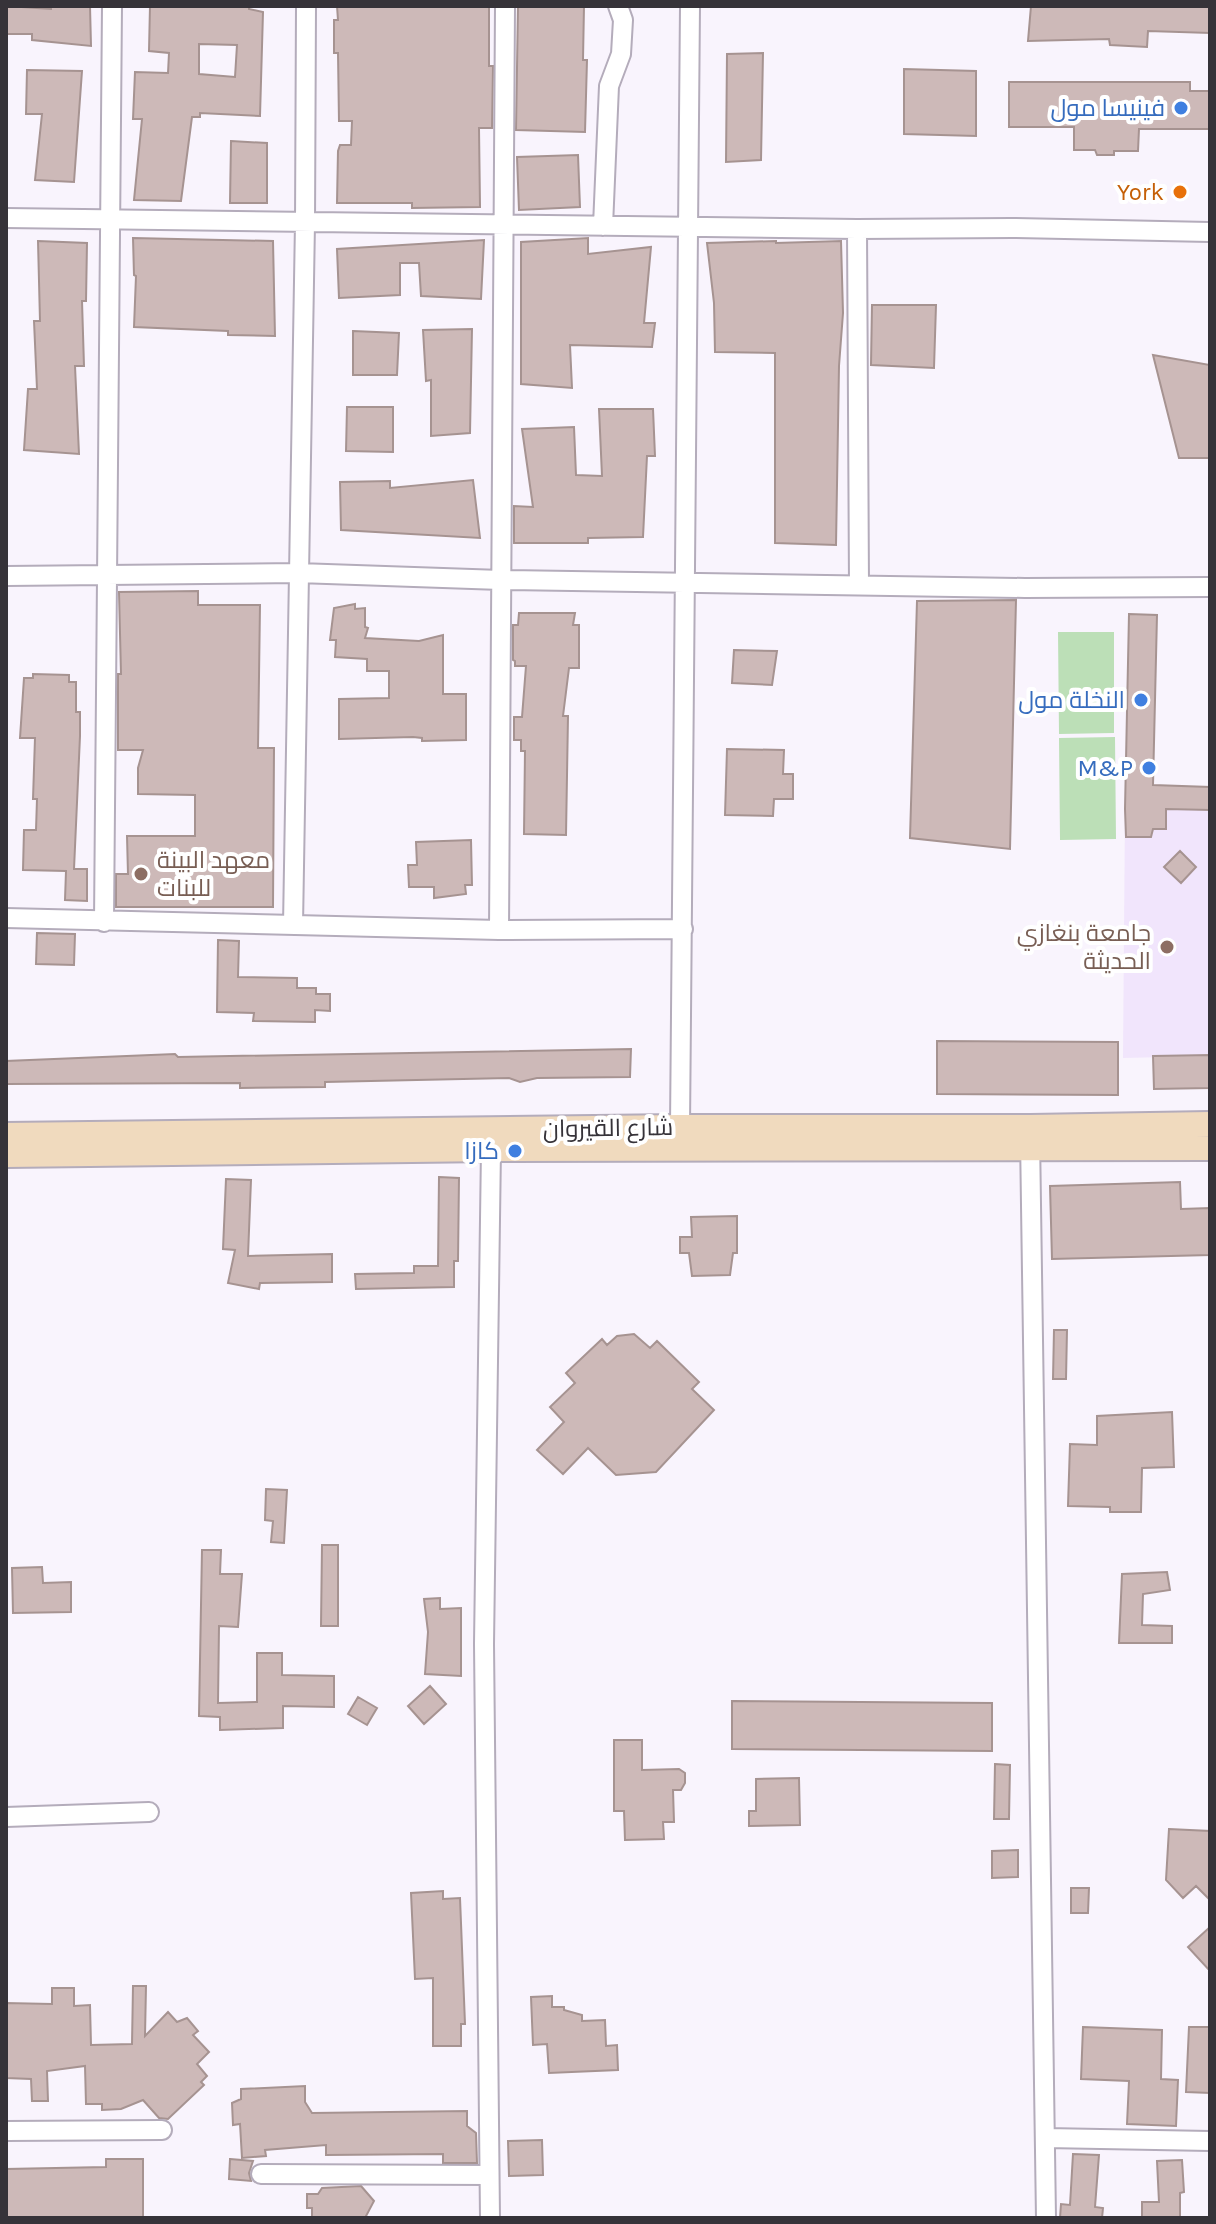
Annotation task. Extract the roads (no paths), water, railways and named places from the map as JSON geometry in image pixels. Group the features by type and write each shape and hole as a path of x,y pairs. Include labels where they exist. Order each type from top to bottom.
{"main road":[{"name":"شارع القيروان","path":"6,1155 1030,1138 1210,1124"},
{"name":"شارع القيروان","path":"6,1135 680,1127 1030,1138 1210,1148"}],"street":[{"path":"104,922 112,6"},
{"path":"293,925 306,6"},
{"path":"499,930 505,6"},
{"path":"603,226 609,86 621,54 623,20 618,6"},
{"path":"680,1127 690,6"},
{"path":"6,218 1210,232"},
{"path":"857,229 859,585"},
{"path":"6,576 298,573 501,580 1025,588 1210,587"},
{"path":"6,918 499,930 683,929"},
{"path":"1030,1138 1046,2218"},
{"path":"490,2218 484,1644 491,1149"},
{"path":"6,1817 149,1812"},
{"path":"6,2131 162,2130"},
{"path":"1046,2138 1210,2141"},
{"path":"261,2174 488,2175"}],"place":[{"name":"فينيسا مول","path":"1181,108"},
{"name":"York","path":"1180,192"},
{"name":"النخلة مول","path":"1141,700"},
{"name":"M&P","path":"1149,768"},
{"name":"معهد البينة للبنات","path":"141,874"},
{"name":"جامعة بنغازي الحديثة","path":"1167,947"},
{"name":"كازا","path":"515,1151"}]}
